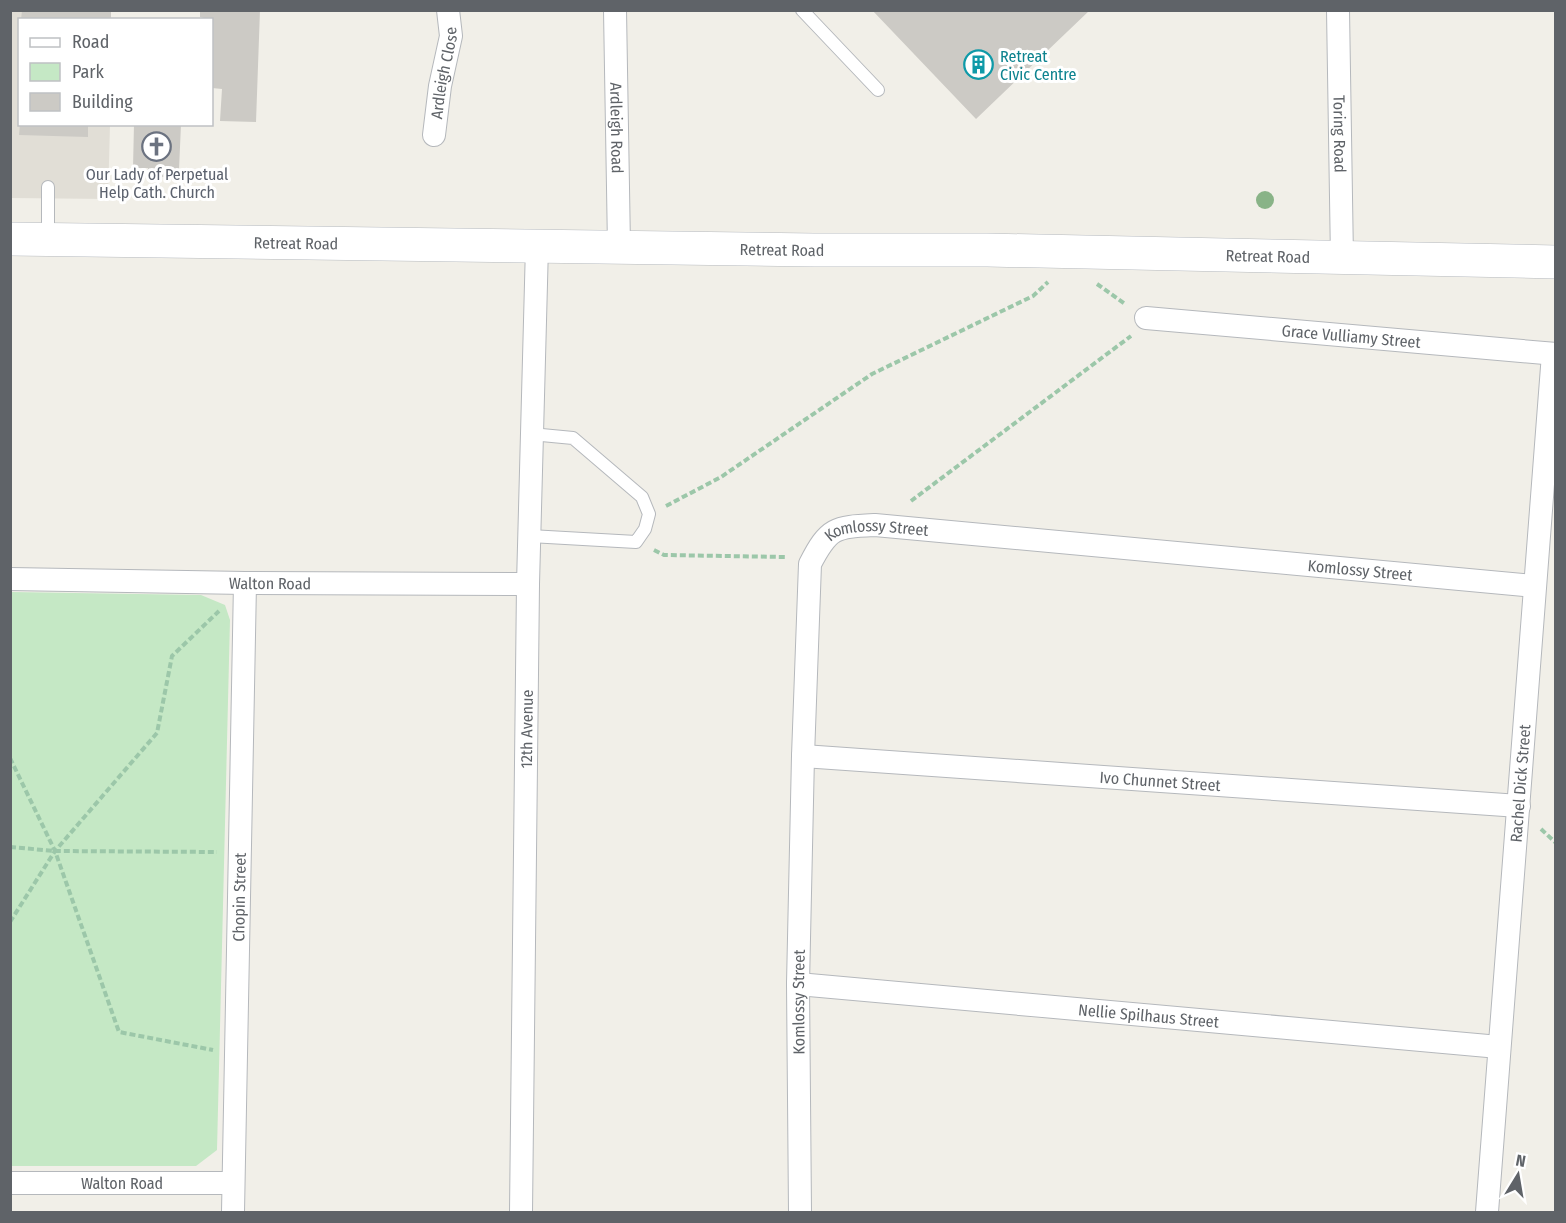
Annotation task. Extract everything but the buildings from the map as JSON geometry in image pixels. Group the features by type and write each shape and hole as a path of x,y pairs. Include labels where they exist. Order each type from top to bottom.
{"main road":[{"name":"Retreat Road","path":"10,239 814,250 987,250 1556,262"}],"street":[{"name":"Ardleigh Close","path":"434,135 440,86 452,36 448,10"},
{"name":"Ardleigh Road","path":"615,10 619,247"},
{"name":"Toring Road","path":"1338,10 1342,259"},
{"name":"12th Avenue","path":"521,1212 528,584 537,246"},
{"name":"Grace Vulliamy Street","path":"1146,318 1554,354"},
{"name":"Rachel Dick Street","path":"1487,1212 1534,586 1554,354"},
{"name":"Komlossy Street","path":"800,1212 798,984 810,564 822,542 831,532 843,528 875,525 1534,586"},
{"name":"Walton Road","path":"10,579 528,584"},
{"name":"Chopin Street","path":"233,1212 245,583"},
{"name":"Ivo Chunnet Street","path":"803,756 1519,806"},
{"name":"Nellie Spilhaus Street","path":"798,984 1499,1047"},
{"name":"Walton Road","path":"10,1183 233,1183"}],"lane":[{"path":"802,10 878,90"},
{"path":"48,187 48,240"},
{"path":"530,536 636,542 645,529 650,514 642,497 573,438 531,434"}],"path":[{"path":"650,514 722,477 872,374 1033,296 1048,282"},
{"path":"875,525 912,501 1129,338 1146,318 1097,284"},
{"path":"636,542 664,555 784,556 810,564"},
{"path":"10,922 55,851 157,733 172,656 245,583"},
{"path":"10,758 55,851 119,1032 214,1050 215,1061"},
{"path":"10,847 55,851 240,853"}],"shaded area":[{"path":"11,11 111,11 111,18 18,18 18,126 110,126 108,199 11,198"}],"green space":[{"path":"11,592 201,595 225,605 230,620 217,1150 196,1166 11,1166"}],"place":[{"name":"Retreat Civic Centre","path":"979,65"},
{"name":"Our Lady of Perpetual Help Cath. Church","path":"157,146"}]}
